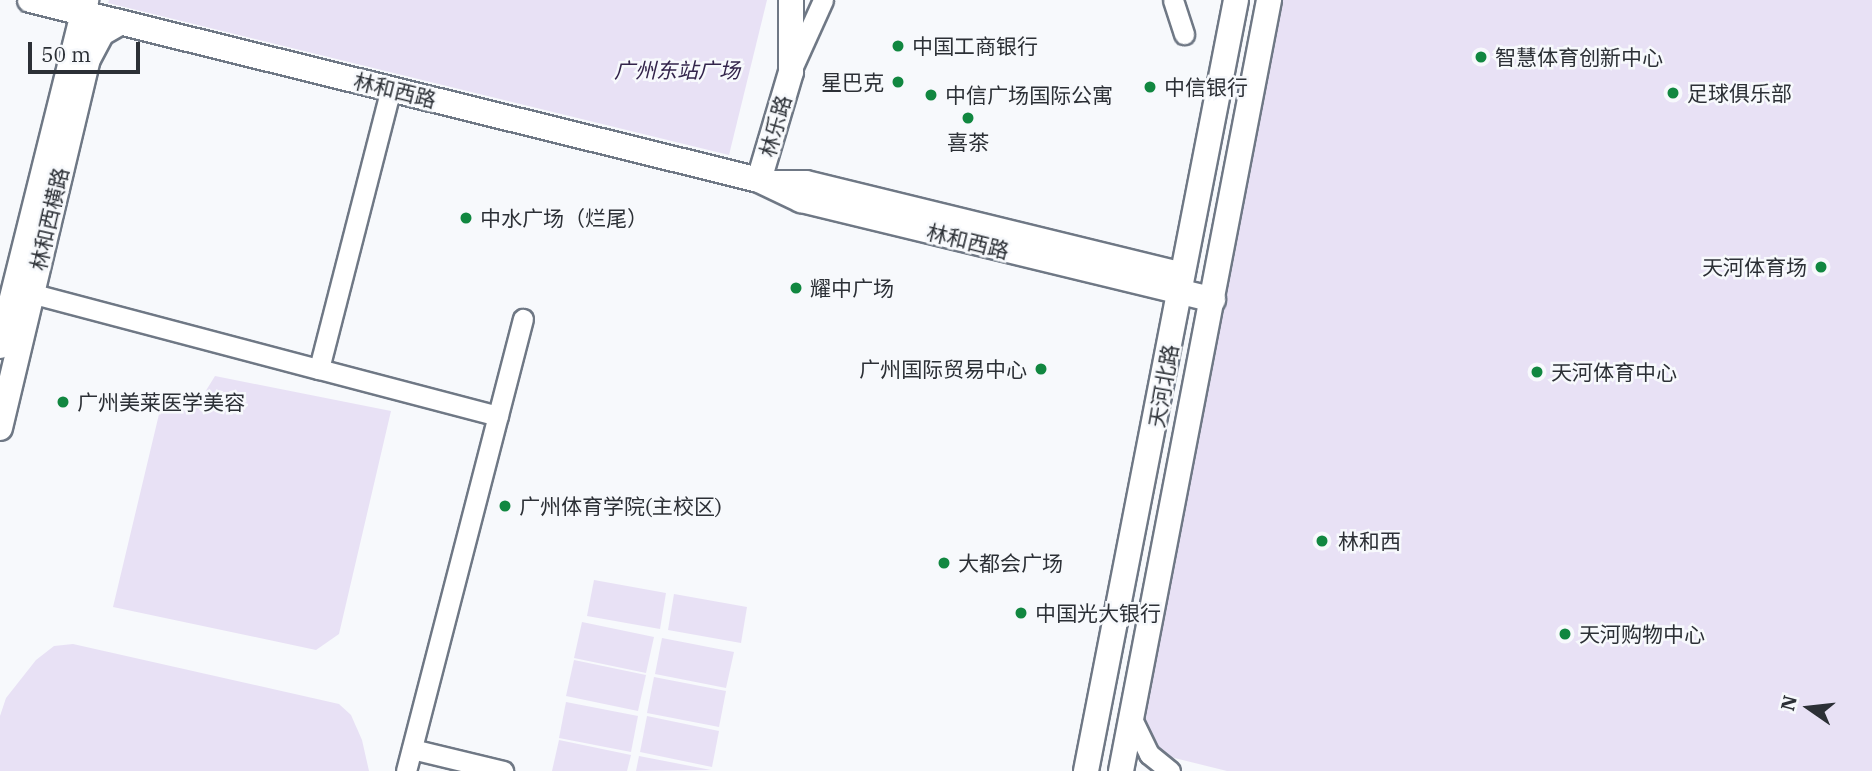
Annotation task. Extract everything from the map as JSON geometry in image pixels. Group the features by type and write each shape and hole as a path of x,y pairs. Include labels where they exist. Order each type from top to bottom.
{"main road":[{"name":"林和西路","path":"30,0 84,6 119,23 759,180 801,200 1182,282 1213,300"},
{"name":"林乐路","path":"759,180 791,72 791,0"},
{"name":"天河北路","path":"1086,771 1236,0"},
{"name":"天河北路","path":"1121,771 1269,0"},
{"name":"林和西横路","path":"0,428 23,291 84,6"},
{"name":"林和西横路","path":"0,346 23,291 88,59 102,33 119,23"}],"street":[{"name":"林乐路","path":"791,72 823,0"},
{"path":"1173,0 1184,34"},
{"path":"319,369 391,88"},
{"path":"23,291 498,416"},
{"path":"406,771 523,319"},
{"path":"1132,719 1149,754 1170,771"},
{"path":"412,749 503,771"}],"green space":[{"name":"广州东站广场","path":"109,0 767,0 729,155 108,3"},
{"name":"天河体育中心","path":"1282,0 1872,0 1872,771 1227,771 1122,745"},
{"path":"215,376 391,411 339,634 316,650 113,607 160,410 202,397"},
{"path":"594,580 666,593 660,629 587,616"},
{"path":"674,594 747,607 741,643 668,630"},
{"path":"582,622 654,637 646,673 574,658"},
{"path":"662,638 734,652 726,688 655,674"},
{"path":"73,644 339,704 351,715 362,740 369,771 0,771 0,716 6,698 36,660 54,646"},
{"path":"574,660 646,675 638,711 566,696"},
{"path":"654,677 726,691 719,727 647,713"},
{"path":"566,702 638,716 631,752 559,738"},
{"path":"647,716 719,731 712,767 640,752"},
{"path":"559,740 631,755 627,771 552,771"},
{"path":"639,756 711,770 636,771"}],"place":[{"name":"中国工商银行","path":"898,46"},
{"name":"智慧体育创新中心","path":"1481,57"},
{"name":"星巴克","path":"898,82"},
{"name":"中信银行","path":"1150,87"},
{"name":"足球俱乐部","path":"1673,93"},
{"name":"中信广场国际公寓","path":"931,95"},
{"name":"喜茶","path":"968,118"},
{"name":"中水广场（烂尾）","path":"466,218"},
{"name":"天河体育场","path":"1821,267"},
{"name":"耀中广场","path":"796,288"},
{"name":"广州国际贸易中心","path":"1041,369"},
{"name":"天河体育中心","path":"1537,372"},
{"name":"广州美莱医学美容","path":"63,402"},
{"name":"广州体育学院(主校区)","path":"505,506"},
{"name":"林和西","path":"1322,541"},
{"name":"大都会广场","path":"944,563"},
{"name":"中国光大银行","path":"1021,613"},
{"name":"天河购物中心","path":"1565,634"}]}
